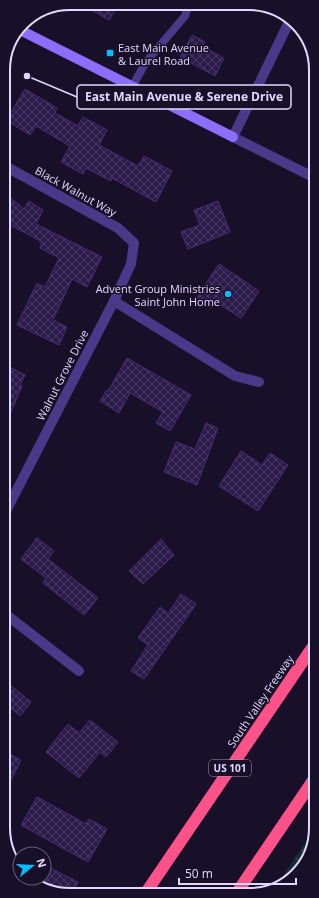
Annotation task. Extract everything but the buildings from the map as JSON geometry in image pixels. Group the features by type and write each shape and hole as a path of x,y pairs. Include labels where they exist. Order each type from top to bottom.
{"highway":[{"name":"South Valley Freeway","path":"149,888 309,652"},
{"path":"240,888 309,786"}],"main road":[{"path":"24,32 233,137"}],"street":[{"path":"288,24 233,137 309,175"},
{"name":"Black Walnut Way","path":"10,169 118,228 134,243"},
{"name":"Walnut Grove Drive","path":"10,503 114,301 131,264 134,243"},
{"path":"114,301 236,376 259,382"},
{"path":"10,618 79,671"}],"lane":[{"path":"132,87 146,62 185,16 187,10"}],"green space":[{"path":"308,838 307,844 299,861 289,873 281,878"}],"place":[{"name":"East Main Avenue & Laurel Road","path":"110,53"},
{"name":"East Main Avenue & Serene Drive","path":"27,76"},
{"name":"Advent Group Ministries Saint John Home","path":"228,294"}]}
